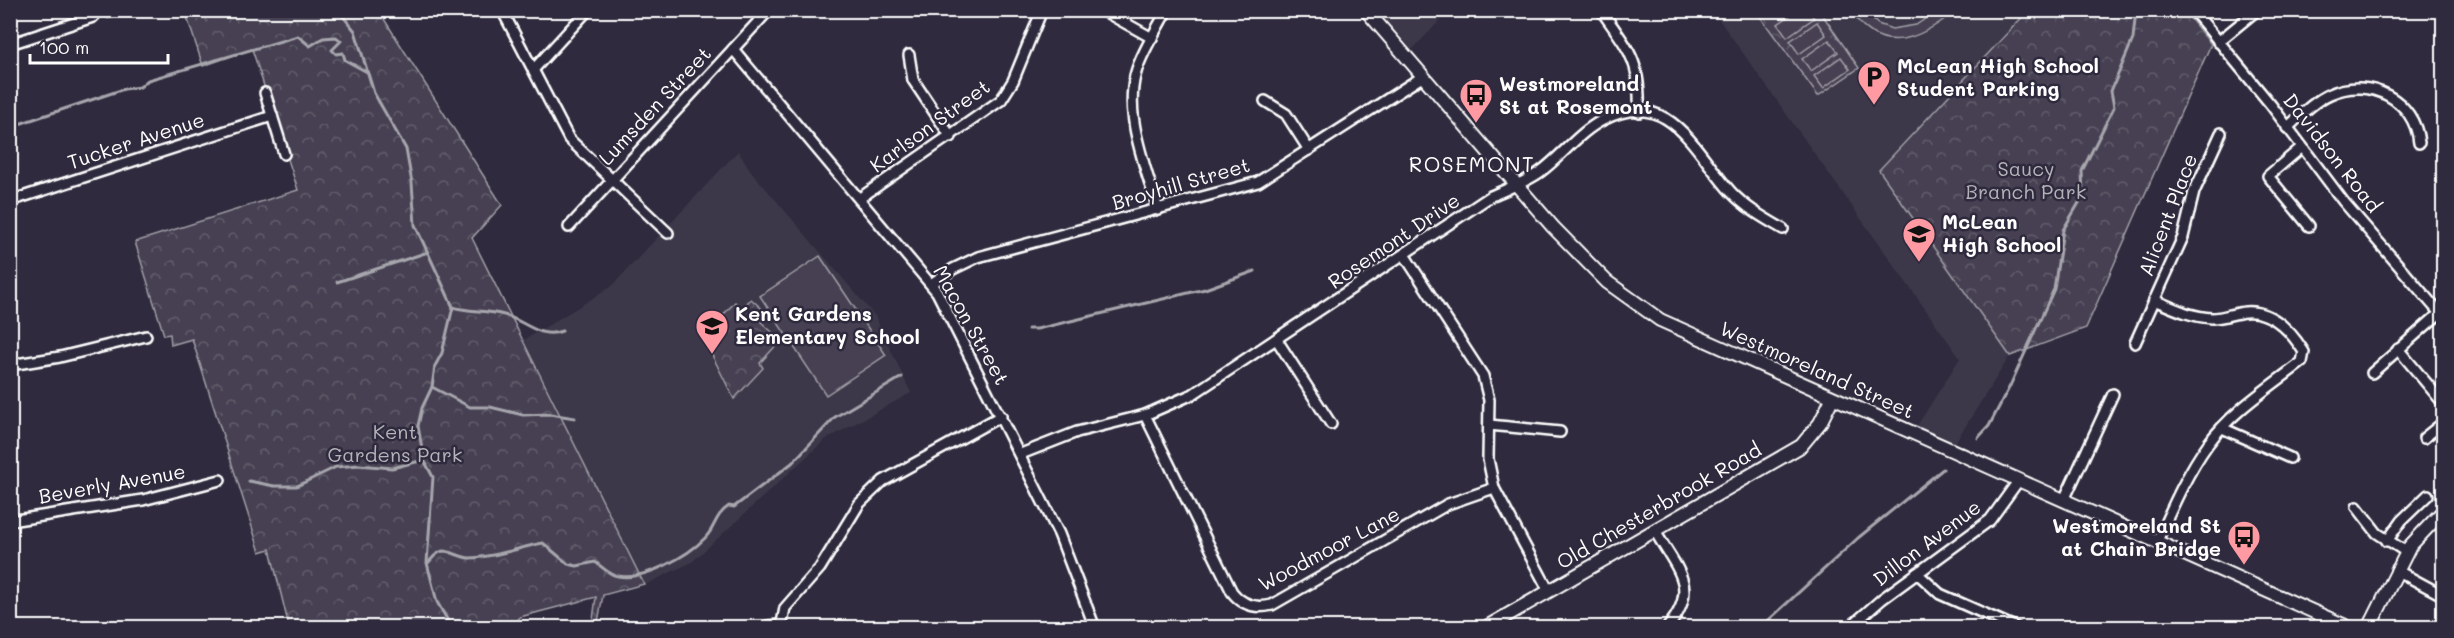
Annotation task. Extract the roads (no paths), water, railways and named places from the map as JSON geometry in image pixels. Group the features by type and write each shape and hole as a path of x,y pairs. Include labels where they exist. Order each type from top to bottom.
{"main road":[{"name":"Westmoreland Street","path":"1366,10 1515,185 1600,276 1652,315 1676,329 1832,399 2350,627"},
{"name":"Old Chesterbrook Road","path":"1485,627 1801,446 1820,423 1832,399"},
{"path":"2369,627 2406,552 2444,510"}],"street":[{"path":"502,10 569,139 668,233"},
{"path":"534,69 588,10"},
{"name":"Lumsden Street","path":"568,227 769,10"},
{"name":"Karlson Street","path":"860,198 991,109 1009,88 1042,10"},
{"path":"1102,10 1152,38"},
{"path":"1158,210 1137,134 1132,95 1137,68 1167,10"},
{"path":"1601,10 1633,57 1640,85 1639,112"},
{"name":"Davidson Road","path":"2193,10 2343,201 2442,316"},
{"path":"2218,42 2257,10"},
{"path":"10,44 105,11"},
{"name":"Macon Street","path":"734,49 931,284 1021,454 1073,565 1095,627"},
{"path":"909,55 913,80 951,136"},
{"name":"Broyhill Street","path":"931,284 953,269 978,257 1258,182 1422,77"},
{"path":"2287,128 2328,95 2352,88 2364,88 2388,95 2405,108 2415,122 2419,143"},
{"path":"265,93 284,154"},
{"path":"1265,101 1286,114 1310,150"},
{"name":"Rosemont Drive","path":"1021,454 1067,435 1145,415 1193,394 1405,256 1491,196 1539,173 1604,119 1639,112 1664,117 1677,124 1695,143 1731,191 1760,216 1783,229"},
{"name":"Tucker Avenue","path":"10,201 272,116"},
{"name":"Alicent Place","path":"2135,343 2183,237 2194,192 2220,133"},
{"path":"2302,147 2268,176 2309,226"},
{"path":"1405,256 1483,376 1489,400 1488,459 1494,488 1549,591"},
{"path":"2154,300 2187,314 2201,317 2217,318 2244,312 2267,315 2290,333 2304,352 2302,362 2222,428 2187,476 2157,541"},
{"path":"2372,373 2398,349 2442,316"},
{"path":"10,365 60,357 146,336"},
{"path":"1277,340 1331,424"},
{"path":"2398,349 2444,404"},
{"path":"2064,500 2113,394"},
{"name":"Woodmoor Lane","path":"1145,415 1232,592 1239,601 1255,607 1272,605 1448,504 1494,488"},
{"path":"768,626 780,626 785,608 820,568 850,517 870,492 884,481 1001,416"},
{"path":"2424,438 2444,422"},
{"path":"1489,425 1560,432"},
{"path":"2222,428 2290,458"},
{"name":"Beverly Avenue","path":"10,521 143,500 220,480"},
{"name":"Dillon Avenue","path":"1849,627 1917,573 1990,520 2019,480"},
{"path":"2387,541 2402,520 2428,495"},
{"path":"2357,507 2377,533 2406,552"},
{"path":"1655,531 1681,577 1686,592 1682,608 1666,627"},
{"path":"2396,570 2444,596"},
{"path":"1917,573 1940,594 1999,624 2017,627"}],"waterway":[{"path":"338,10 355,31 374,93 406,149 412,183 415,225 453,307 442,353 435,366 432,387 422,408 418,426 424,460 433,477 427,563 437,602 448,621 447,628"},
{"path":"1978,438 1989,426 2010,386 2054,289 2063,230 2083,196 2082,171 2114,107 2111,91 2133,39 2136,10"},
{"path":"10,127 124,89 140,87 148,80 298,36 310,46 323,38 336,37 341,41 332,50 336,54 343,53 345,60 367,72"},
{"path":"337,282 428,252"},
{"path":"1028,329 1037,329 1205,289 1255,271"},
{"path":"453,307 504,315 546,333 562,331"},
{"path":"428,563 436,554 443,551 467,558 480,557 543,543 568,564 577,566 595,562 615,575 628,577 652,571 677,559 697,545 709,534 724,510 729,506 734,507 792,463 835,417 902,377"},
{"path":"432,387 470,407 490,407 523,415 550,414 575,418"},
{"path":"249,481 274,486 297,486 336,467 359,465 392,468 424,460"},
{"path":"1760,628 1858,538 1943,469"}],"place":[{"name":"McLean High School Student Parking","path":"1874,106"},
{"name":"Westmoreland St at Rosemont","path":"1476,124"},
{"name":"McLean High School","path":"1919,263"},
{"name":"Kent Gardens Elementary School","path":"712,355"},
{"name":"Westmoreland St at Chain Bridge","path":"2244,566"}],"district":[{"name":"ROSEMONT","path":"1472,165"}],"park label":[{"name":"Saucy Branch Park","path":"2026,180"},
{"name":"Kent Gardens Park","path":"395,444"}]}
